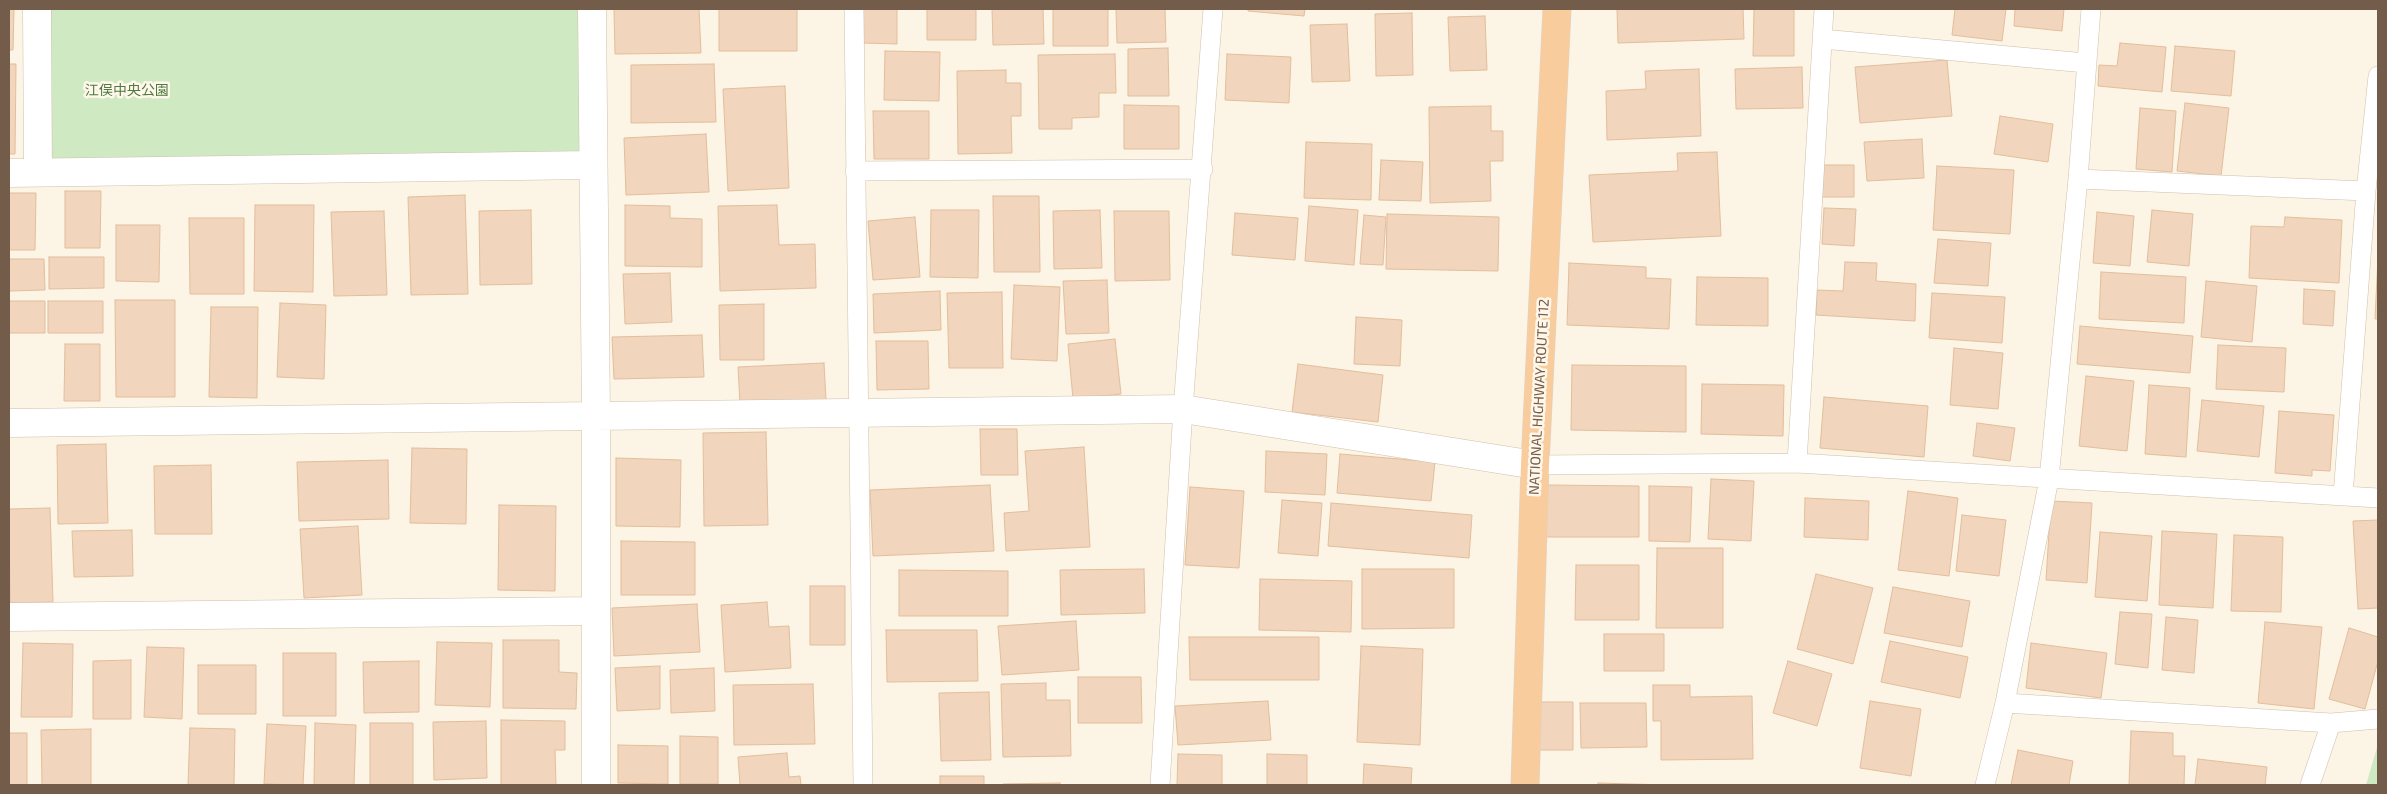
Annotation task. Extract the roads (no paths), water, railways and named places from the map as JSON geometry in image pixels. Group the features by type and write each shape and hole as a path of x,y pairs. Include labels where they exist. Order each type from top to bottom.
{"highway":[{"name":"NATIONAL HIGHWAY ROUTE 112","path":"1525,785 1535,465 1557,9"}],"street":[{"path":"37,9 38,172"},
{"path":"592,9 596,417 596,785"},
{"path":"9,172 593,165"},
{"path":"9,423 1183,409 1535,465"},
{"path":"9,617 595,611"}],"lane":[{"path":"854,9 863,785"},
{"path":"1160,785 1183,409 1213,9"},
{"path":"1797,463 1824,9"},
{"path":"1985,785 2005,703 2049,479 2078,179 2090,9"},
{"path":"1822,39 2086,63"},
{"path":"2343,496 2366,191 2378,76"},
{"path":"855,171 1202,169"},
{"path":"2078,179 2366,191"},
{"path":"1535,465 1797,463 2378,498"},
{"path":"2005,703 2331,723 2378,719"},
{"path":"2310,785 2331,723"}],"park label":[{"name":"江俣中央公園","path":"127,90"}]}
